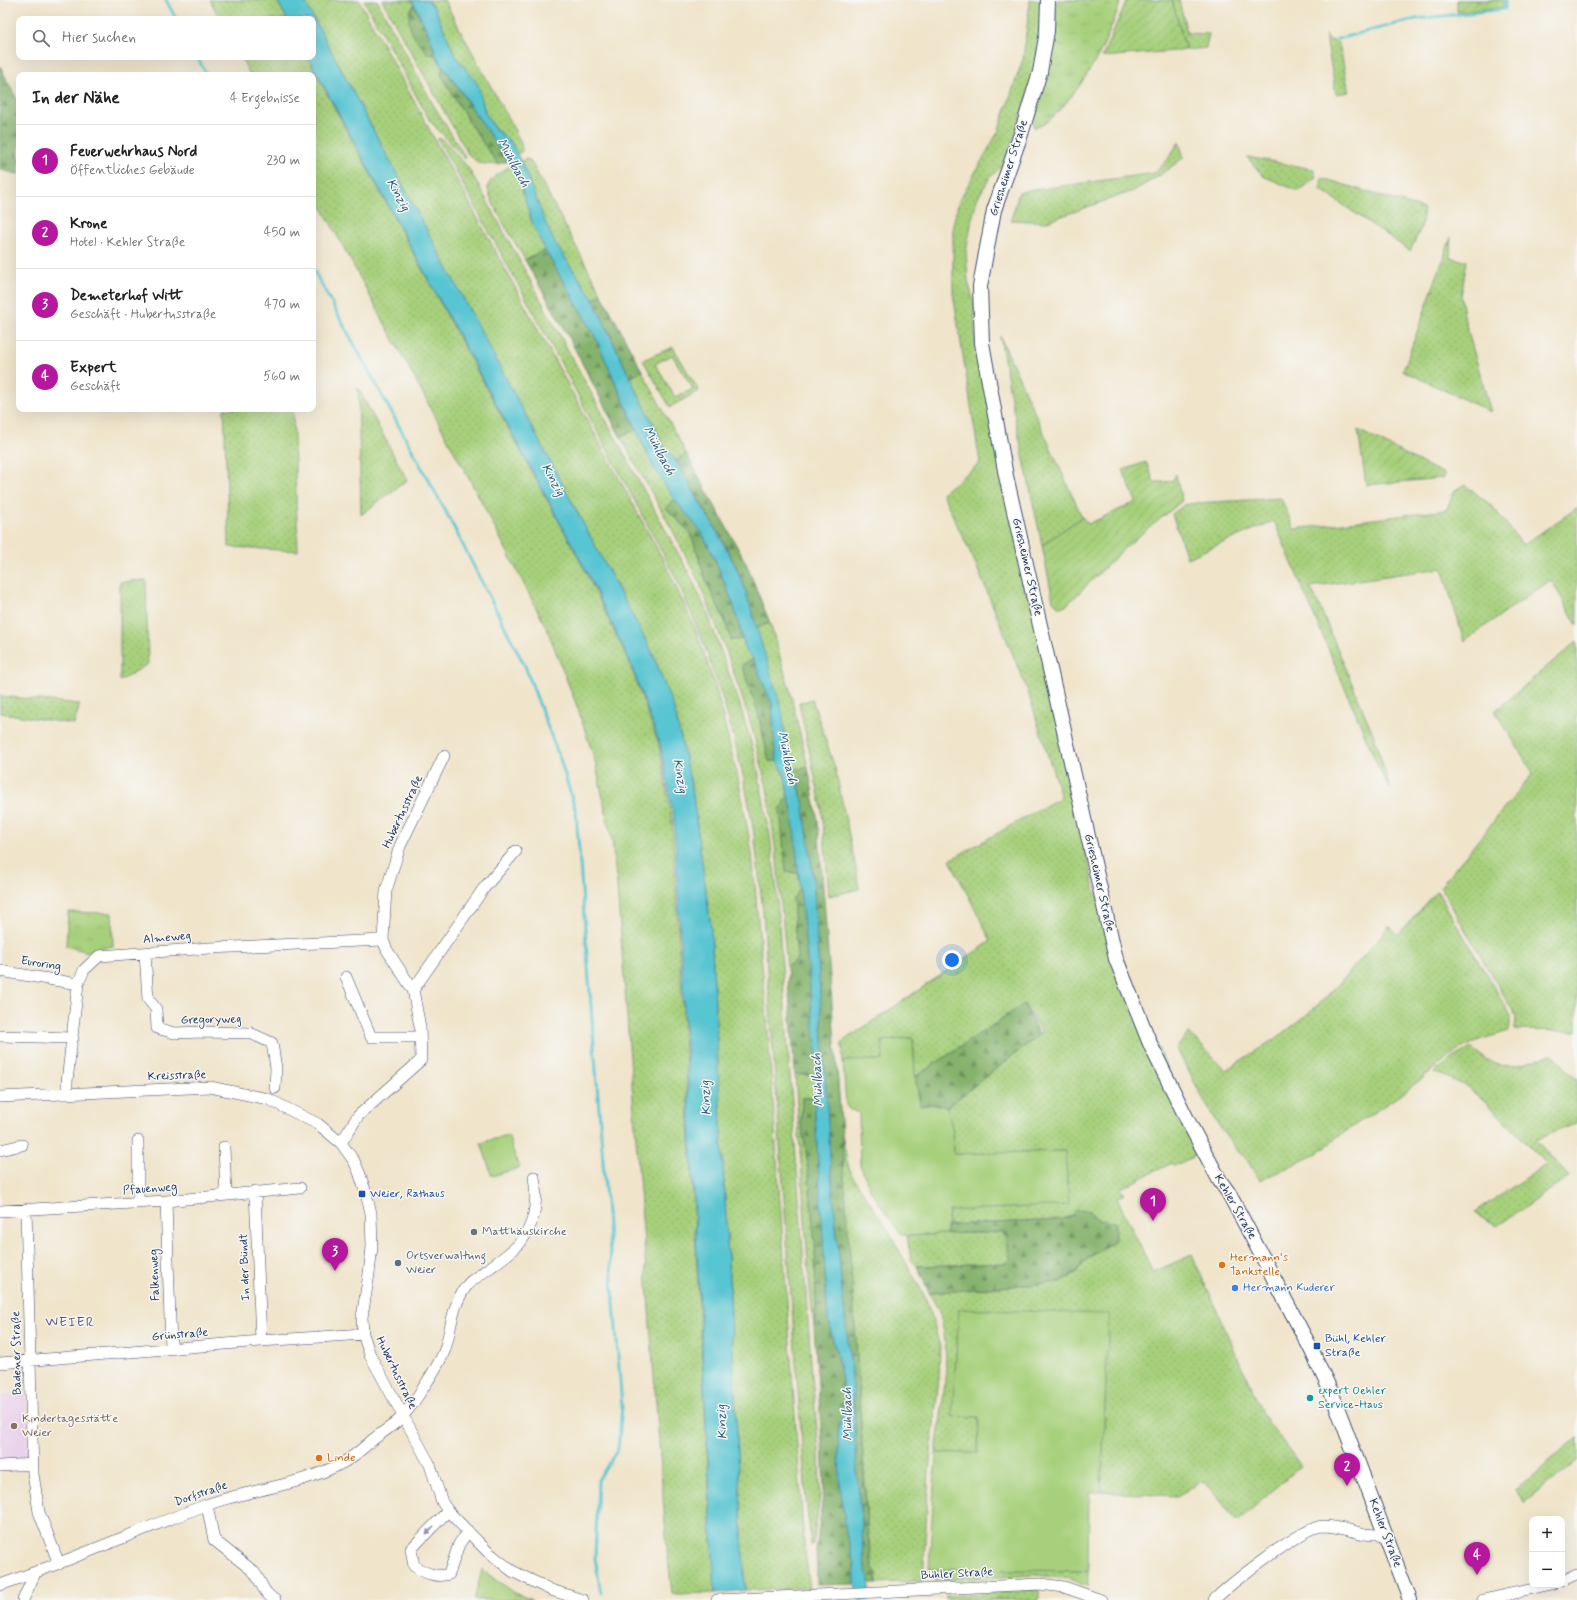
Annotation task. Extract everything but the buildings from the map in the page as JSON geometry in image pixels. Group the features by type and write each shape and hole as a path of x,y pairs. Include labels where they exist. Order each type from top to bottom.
{"main road":[{"name":"Griesheimer Straße","path":"1048,0 1047,31 1040,72 1021,134 994,210 980,286 982,343 1006,476 1116,958 1151,1046 1188,1123"},
{"name":"Kehler Straße","path":"1188,1123 1248,1228 1311,1349 1332,1394 1410,1600"}],"street":[{"name":"Hubertusstraße","path":"383,940 386,891 400,846 444,756"},
{"path":"413,990 484,888 516,851"},
{"name":"Almeweg","path":"67,1094 78,984 84,970 99,956 210,948 383,940"},
{"path":"341,1143 358,1116 421,1060 420,1027 413,990 387,950 383,940"},
{"name":"Gregoryweg","path":"145,952 148,1000 156,1010 157,1028 174,1033 250,1033 272,1043 276,1068 275,1088"},
{"name":"Euroring","path":"0,971 78,984"},
{"path":"346,978 370,1037 420,1037"},
{"path":"0,1036 72,1038"},
{"name":"Kreisstraße","path":"0,1097 210,1087 268,1099 318,1124 341,1143"},
{"path":"138,1142 138,1202"},
{"name":"Hubertusstraße","path":"341,1143 354,1161 359,1172 366,1190 371,1214 372,1247 362,1318 363,1334 370,1355 430,1465 442,1502 448,1511 488,1552 512,1572 551,1590 583,1600"},
{"path":"0,1150 22,1145"},
{"path":"224,1147 226,1195"},
{"name":"Dorfstraße","path":"0,1585 59,1564 207,1505 242,1494 305,1478 326,1471 345,1462 403,1416 445,1350 452,1314 464,1289 519,1244 532,1221 537,1193 534,1177"},
{"name":"Pfauenweg","path":"0,1211 166,1201 300,1188"},
{"name":"In der Bündt","path":"255,1192 261,1341"},
{"name":"Falkenweg","path":"166,1201 171,1348"},
{"name":"Badener Straße","path":"26,1209 31,1360 32,1464 39,1512 59,1564"},
{"name":"Grünstraße","path":"0,1363 171,1348 363,1334"},
{"path":"0,1466 32,1464"},
{"path":"207,1505 214,1540 253,1571 258,1576 262,1588 270,1598 274,1600"},
{"path":"448,1511 411,1549 414,1566 423,1572 444,1576 449,1574 459,1544 468,1531"},
{"path":"1214,1600 1264,1559 1311,1530 1322,1526 1386,1536"},
{"path":"23,1600 35,1573"},
{"path":"1565,1580 1577,1574"},
{"name":"Bühler Straße","path":"717,1600 1040,1584 1064,1587 1101,1600"},
{"path":"1483,1600 1538,1588"}],"shaded area":[{"name":"Kindertagesstätte Weier","path":"26,1393 28,1458 0,1460 0,1395"}],"green space":[{"path":"210,0 277,0 285,16 218,16"},
{"path":"304,0 359,0 667,567 696,631 715,685 739,783 752,853 768,1031 804,1544 810,1588 745,1590 711,928 692,789 675,712 653,654 316,22 316,16 313,16"},
{"path":"364,0 377,0 434,106 466,158 465,159 430,121"},
{"path":"382,0 412,0 414,5 409,12 428,54 435,55 442,66 442,76 472,127 498,164 481,163 468,154"},
{"path":"428,0 444,0 521,142 522,151 516,155 512,143 495,128 485,113 482,100 470,74 456,57 435,9"},
{"path":"1030,0 1046,0 1033,80 1005,163 989,179 977,199 966,252 968,281 974,303 975,337 1094,888 1201,1153 1174,1166 1172,1163 1121,1188 1124,1194 1117,1198 1153,1272 1192,1255 1264,1416 1301,1466 1238,1521 1203,1481 1177,1496 1101,1492 1109,1314 952,1416 979,1417 978,1453 936,1453 945,1384 946,1349 940,1315 929,1293 1060,1282 1076,1273 1083,1262 1115,1240 1090,1211 1059,1220 948,1225 949,1211 1065,1151 954,1154 953,1132 947,1107 1042,1033 1024,1004 915,1077 913,1038 883,1041 883,1060 843,1061 842,1042 991,941 950,860 1061,797 1027,689 973,558 942,493 980,463 953,293 953,224 959,201 998,132 1023,59"},
{"path":"1057,0 1121,0 1103,46 1083,80 1054,116 1044,124 1035,128 1033,126 1034,120 1048,72 1054,37"},
{"path":"1127,0 1172,0 1186,50 1102,57"},
{"path":"1172,0 1179,0 1187,33 1209,34 1206,48 1186,50"},
{"path":"1457,0 1503,0 1503,7 1457,12"},
{"path":"414,5 431,40 435,55 428,54 412,31 409,19 410,12"},
{"path":"1325,32 1328,39 1339,43 1349,92 1336,94"},
{"path":"242,60 309,60 315,72 248,72"},
{"path":"0,66 16,98 16,173 0,170"},
{"path":"442,66 508,161 498,164 472,127 442,76"},
{"path":"316,74 585,570 629,662 659,745 672,819 715,1593 672,1594 667,1549 617,886 612,841 595,761 578,709 547,629 481,501 316,197"},
{"path":"438,139 443,140 467,166 479,186 691,577 707,612 740,705 756,760 770,836 776,884 812,1376 819,1452 820,1495 813,1545 811,1545 806,1499 763,913 751,818 736,746 710,661 676,578 535,315"},
{"path":"1179,142 1184,157 1159,176 1133,191 1045,222 1011,220 1019,192 1155,173 1168,159"},
{"path":"1247,157 1313,169 1316,177 1298,191 1263,176"},
{"path":"525,159 530,160 602,295 593,299 555,243 520,162"},
{"path":"511,166 518,177 532,222 545,250 525,260 488,192 488,186 492,179"},
{"path":"1322,178 1424,209 1421,228 1410,251 1320,189"},
{"path":"1451,237 1450,258 1467,261 1461,296 1465,321 1491,412 1403,371"},
{"path":"545,250 593,332 636,430 620,436 567,334 525,260"},
{"path":"602,295 642,371 630,378 593,299"},
{"path":"1000,336 1082,517 1042,545 1011,399"},
{"path":"673,347 699,391 670,407 643,360","holes":["672,355 693,389 675,397 655,364"]},
{"path":"642,371 686,453 676,461 660,440 630,378"},
{"path":"358,388 407,480 361,515"},
{"path":"224,412 293,412 298,551 229,547"},
{"path":"636,430 652,464 674,499 666,508 691,534 706,581 726,623 731,640 743,639 746,651 753,659 742,665 758,713 769,761 777,761 787,786 788,796 785,799 786,871 800,873 801,887 793,899 797,959 787,967 777,861 767,787 750,721 727,653 700,584 673,531 620,436"},
{"path":"1358,430 1444,474 1443,478 1366,485"},
{"path":"686,453 746,563 770,623 756,628 746,592 731,555 676,461"},
{"path":"1146,462 1154,482 1173,480 1176,474 1182,501 1128,545 1066,606 1059,607 1053,601 1042,545 1082,517 1088,524 1136,502 1123,470"},
{"path":"1465,485 1492,506 1523,545 1577,508 1577,625 1551,580 1464,641 1442,568 1310,587 1374,736 1390,789 1380,771 1274,521 1187,558 1172,514 1184,505 1195,503 1281,498 1294,529 1446,510 1455,490"},
{"path":"674,499 701,531 714,557 733,603 743,639 731,640 726,623 706,581 691,534 666,508"},
{"path":"146,580 148,664 120,681 120,582"},
{"path":"770,623 789,687 808,767 792,770 767,665 756,628"},
{"path":"1577,641 1577,1031 1515,1030 1516,1016 1440,887 1533,773 1495,711"},
{"path":"753,659 772,704 777,761 769,761 758,713 742,665"},
{"path":"0,696 80,704 74,724 0,713"},
{"path":"812,699 835,768 859,889 829,896 822,810 799,703"},
{"path":"808,767 818,821 842,1134 867,1525 872,1567 877,1573 877,1583 870,1583 865,1569 857,1475 853,1388 831,1172 813,877 803,801 797,779 792,770"},
{"path":"788,796 792,807 800,873 786,872 780,810"},
{"path":"801,887 818,1068 813,1076 795,1074 787,967 797,959 793,899"},
{"path":"1437,891 1511,1016 1509,1031 1479,1040 1455,1052 1406,1091 1349,1129 1316,1154 1259,1181 1246,1158 1236,1150 1213,1117 1176,1048 1189,1033 1226,1070 1280,1035 1311,1011 1342,980 1389,926 1398,935"},
{"path":"68,912 112,913 113,946 88,952 66,946"},
{"path":"1024,1004 1039,1035 947,1107 935,1104 921,1106 915,1077"},
{"path":"913,1038 915,1077 920,1106 935,1104 947,1107 953,1132 954,1154 1065,1151 1069,1205 949,1211 946,1234 907,1236 899,1232 871,1191 860,1165 859,1113 849,1109 846,1105 843,1061 883,1060 882,1041"},
{"path":"1471,1048 1488,1061 1506,1066 1530,1062 1552,1054 1577,1079 1577,1123 1536,1140 1569,1177 1497,1226 1475,1212 1547,1164 1493,1109 1466,1086 1434,1073 1452,1059"},
{"path":"795,1074 813,1076 814,1097 802,1099 801,1123 807,1157 815,1247 816,1307 814,1327 809,1279"},
{"path":"814,1097 828,1320 839,1364 845,1400 838,1433 846,1533 854,1562 855,1584 817,1585 816,1550 824,1488 814,1327 816,1307 815,1247 807,1157 801,1123 802,1098"},
{"path":"842,1134 851,1174 886,1227 924,1295 940,1347 939,1378 929,1470 923,1581 877,1583 877,1573 872,1567 867,1525"},
{"path":"508,1135 519,1168 492,1176 481,1143"},
{"path":"1077,1210 1090,1211 1098,1220 1115,1222 1115,1240 1083,1262 1076,1273 1060,1282 929,1293 917,1266 1007,1263 1010,1256 1003,1232 946,1234 948,1225 1059,1220 1070,1217"},
{"path":"1003,1232 1011,1256 1007,1263 917,1266 911,1260 907,1236"},
{"path":"959,1309 1109,1314 1101,1492 1089,1492 1088,1571 929,1569 936,1453 978,1453 979,1417 952,1416"},
{"path":"1577,1437 1577,1460 1524,1503 1515,1491"},
{"path":"929,1569 1088,1571 1088,1587 1071,1579 1036,1575 938,1580 932,1579"},
{"path":"482,1570 515,1593 532,1600 474,1600"},
{"path":"1039,1590 1039,1600 946,1600 946,1596"}],"water":[{"path":"277,0 304,0 313,16 285,16"},
{"name":"Mühlbach","path":"412,0 428,0 435,9 456,57 478,84 485,113 495,129 512,143 555,243 593,299 660,440 676,461 734,563 744,586 782,710 786,746 803,801 813,877 831,1172 853,1388 857,1475 865,1569 870,1579 868,1600 859,1600 855,1584 854,1562 846,1533 840,1483 838,1433 845,1400 839,1364 828,1320 814,1097 818,1068 792,807 788,796 785,775 777,761 772,704 753,659 746,651 733,603 714,557 701,531 674,499 652,464 593,332 545,250 532,222 518,177 439,60"},
{"name":"Kinzig","path":"316,22 653,654 675,712 692,789 711,928 745,1590 715,1593 674,818 660,744 630,662 586,570 310,60 316,60"}],"waterway":[{"path":"166,0 174,16"},
{"path":"1337,39 1416,19 1505,9 1505,0"},
{"path":"199,60 205,72"},
{"path":"316,274 446,512 525,666 561,762 576,812 622,1407 618,1449 598,1480 595,1558 601,1593"}],"place":[{"name":"Weier, Rathaus","path":"362,1194"},
{"name":"Feuerwehrhaus Nord","path":"1153,1221"},
{"name":"Matthäuskirche","path":"474,1232"},
{"name":"Ortsverwaltung Weier","path":"398,1263"},
{"name":"Hermann's Tankstelle","path":"1222,1265"},
{"name":"Demeterhof Witt","path":"335,1271"},
{"name":"Hermann Kuderer","path":"1235,1288"},
{"name":"Bühl, Kehler Straße","path":"1317,1346"},
{"name":"expert Oehler Service-Haus","path":"1310,1398"},
{"name":"Kindertagesstätte Weier","path":"14,1426"},
{"name":"Linde","path":"319,1458"},
{"name":"Krone","path":"1347,1486"},
{"name":"Expert","path":"1477,1575"}],"district":[{"name":"WEIER","path":"70,1322"}]}
